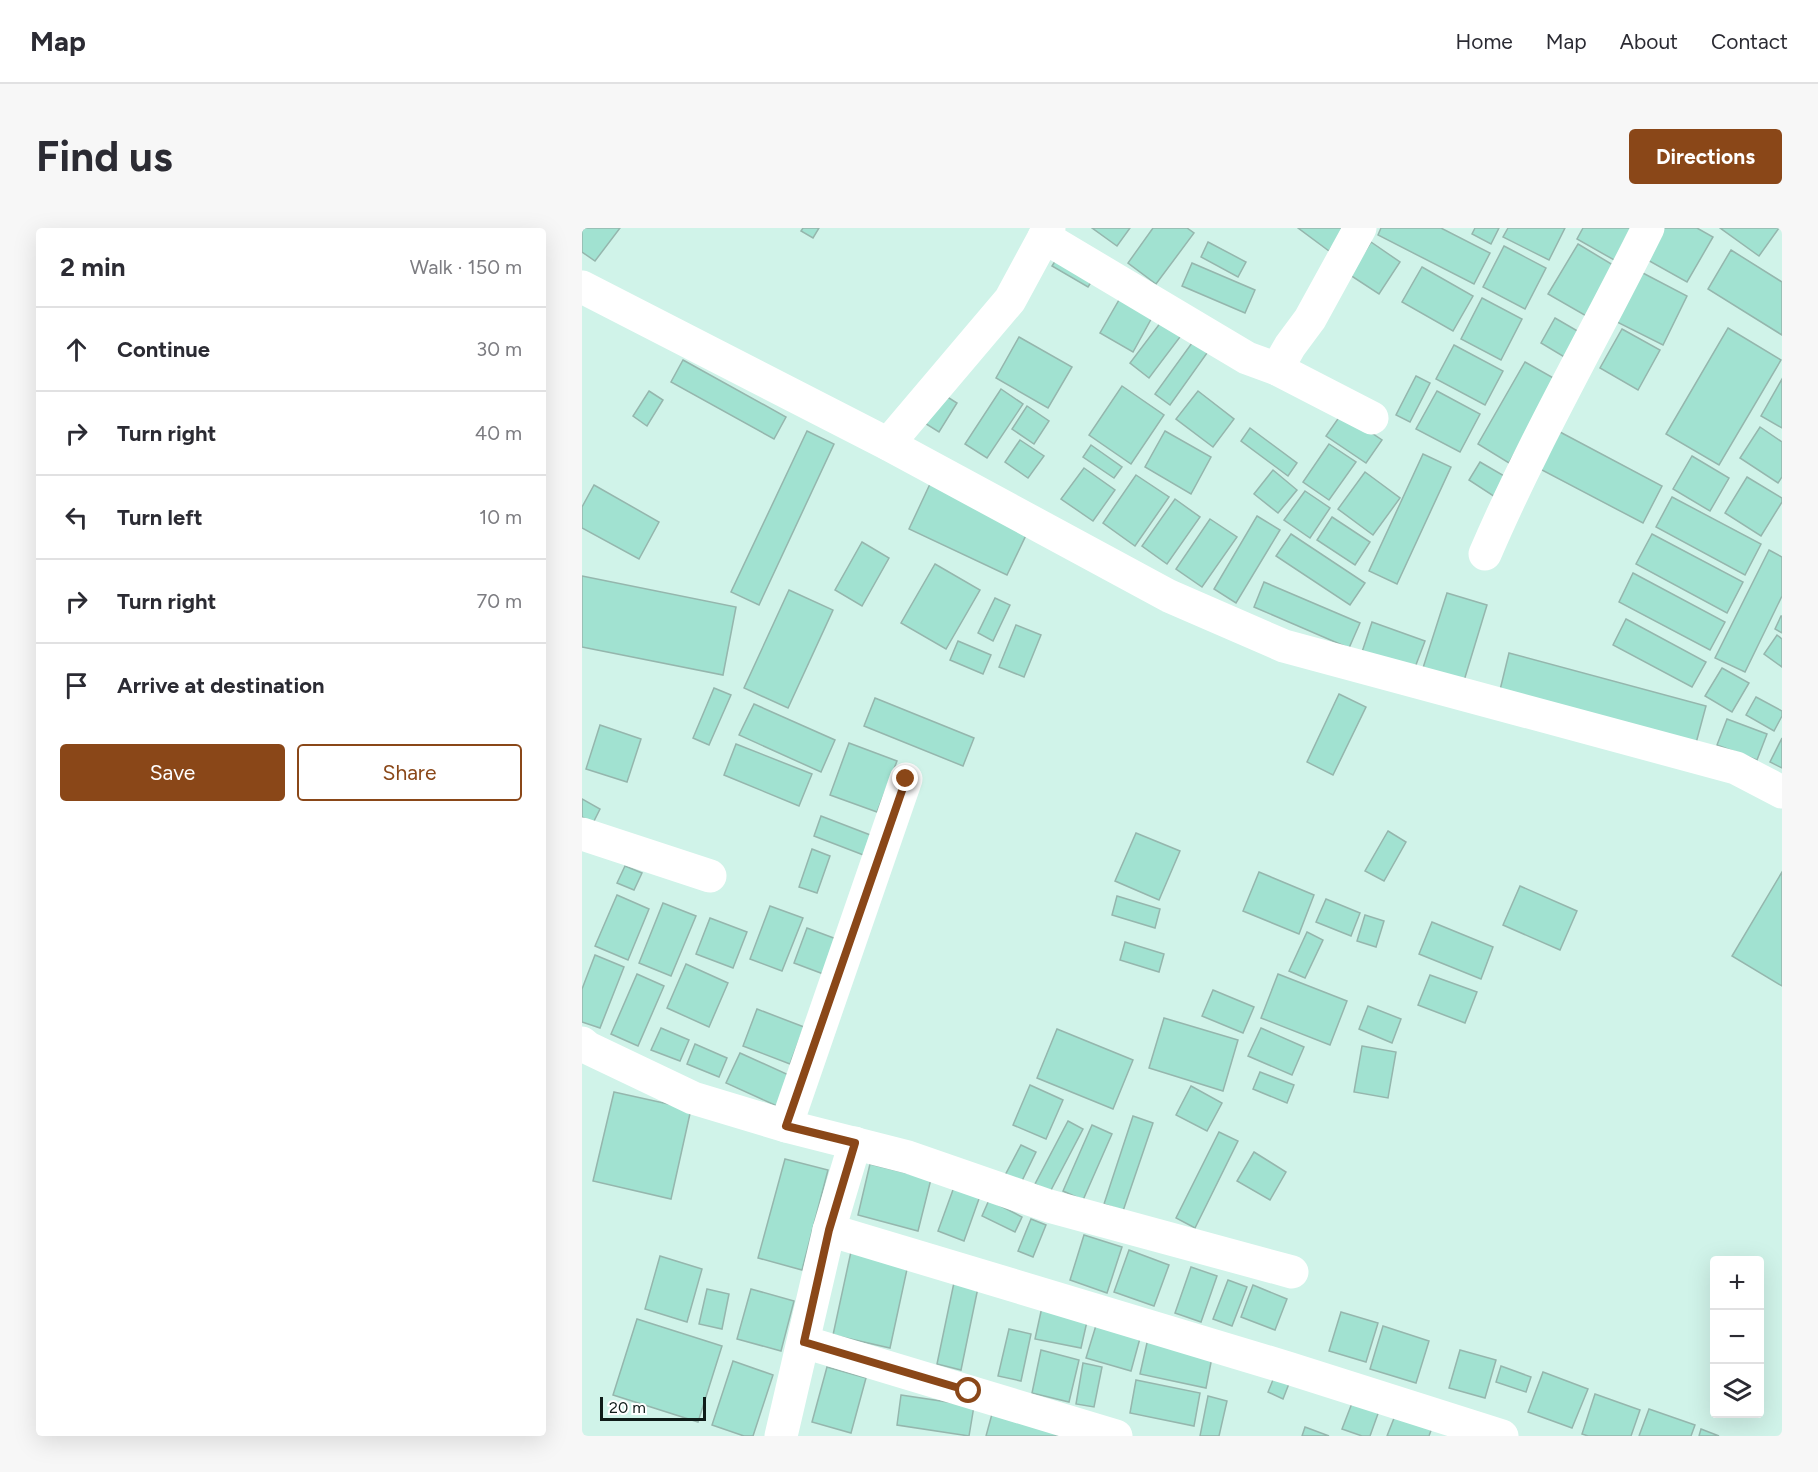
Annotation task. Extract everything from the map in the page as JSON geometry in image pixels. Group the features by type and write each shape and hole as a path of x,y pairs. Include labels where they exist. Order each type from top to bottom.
{"street":[{"path":"1277,369 1290,346 1310,319 1360,228"},
{"path":"1485,554 1512,491 1648,228"},
{"path":"888,444 1010,300 1047,233 1238,352 1277,369 1372,418"},
{"path":"582,287 888,444 1168,596 1284,646 1736,768 1782,792"},
{"path":"786,1126 906,779"},
{"path":"582,834 710,876"},
{"path":"582,1043 588,1048 693,1098 786,1126 908,1157 1049,1206 1292,1272"},
{"path":"781,1436 829,1230 855,1143"},
{"path":"829,1230 1288,1368 1502,1436"},
{"path":"804,1342 1116,1436"}],"building":[{"path":"584,228 620,228 595,261 582,252"},
{"path":"803,228 819,228 813,238 801,231"},
{"path":"1092,228 1130,228 1117,246"},
{"path":"1153,228 1187,228 1194,233 1156,284 1128,263"},
{"path":"1298,228 1346,228 1329,251"},
{"path":"1381,228 1441,228 1490,253 1474,284 1378,235"},
{"path":"1475,228 1499,228 1491,244 1472,234"},
{"path":"1508,228 1565,228 1549,260 1503,237"},
{"path":"1583,228 1636,228 1623,265 1577,239"},
{"path":"1661,228 1697,228 1713,237 1687,282 1644,258"},
{"path":"1720,228 1779,228 1759,256"},
{"path":"1208,242 1246,262 1238,277 1201,257"},
{"path":"1371,242 1400,262 1379,294 1350,275"},
{"path":"1578,244 1618,268 1588,317 1548,294"},
{"path":"1504,246 1546,268 1525,309 1483,287"},
{"path":"1731,250 1782,282 1782,335 1708,289"},
{"path":"1061,252 1097,273 1088,287 1052,266"},
{"path":"1192,263 1255,290 1245,313 1182,286"},
{"path":"1422,267 1473,296 1453,331 1402,302"},
{"path":"1639,271 1687,296 1663,345 1613,320"},
{"path":"1123,293 1155,312 1133,352 1100,333"},
{"path":"1482,298 1522,319 1501,360 1461,339"},
{"path":"1164,318 1183,333 1149,378 1130,363"},
{"path":"1555,318 1581,333 1566,358 1541,343"},
{"path":"1728,328 1781,360 1719,465 1666,434"},
{"path":"1622,329 1660,350 1638,390 1600,368"},
{"path":"1197,336 1212,346 1170,405 1155,394"},
{"path":"1019,337 1072,367 1048,408 996,378"},
{"path":"1454,345 1503,371 1485,405 1436,379"},
{"path":"683,360 786,417 774,439 671,382"},
{"path":"1525,362 1557,380 1509,463 1478,444"},
{"path":"1416,376 1430,383 1410,422 1396,415"},
{"path":"1782,379 1782,428 1761,416"},
{"path":"1122,386 1164,415 1131,464 1089,435"},
{"path":"1001,389 1023,404 987,458 965,444"},
{"path":"649,391 663,400 647,426 633,416"},
{"path":"1198,391 1234,419 1213,447 1176,419"},
{"path":"1437,391 1480,414 1460,452 1416,429"},
{"path":"941,393 957,403 939,432 923,422"},
{"path":"1027,406 1049,421 1034,444 1012,429"},
{"path":"1342,413 1382,440 1366,463 1326,436"},
{"path":"1760,427 1782,442 1782,477 1778,483 1740,458"},
{"path":"1250,428 1297,463 1288,476 1241,441"},
{"path":"807,431 834,444 759,605 731,592"},
{"path":"1165,431 1211,457 1191,494 1145,467"},
{"path":"1560,432 1662,486 1643,523 1540,469"},
{"path":"1020,440 1044,456 1028,478 1005,462"},
{"path":"1329,444 1356,462 1329,500 1303,482"},
{"path":"1091,445 1122,467 1114,478 1083,457"},
{"path":"1423,454 1451,467 1397,584 1369,571"},
{"path":"1692,456 1729,478 1710,511 1673,489"},
{"path":"1480,462 1506,477 1495,497 1469,480"},
{"path":"1084,468 1115,490 1093,521 1061,499"},
{"path":"1273,470 1297,490 1278,513 1254,494"},
{"path":"1365,472 1400,498 1373,535 1338,509"},
{"path":"1136,475 1169,497 1135,546 1103,523"},
{"path":"1747,477 1782,498 1782,502 1761,536 1725,513"},
{"path":"930,484 1028,531 1007,575 909,529"},
{"path":"594,485 659,522 639,559 582,528 582,507"},
{"path":"1305,491 1330,508 1310,538 1284,520"},
{"path":"1672,497 1761,544 1745,575 1656,527"},
{"path":"1175,499 1200,517 1167,564 1142,546"},
{"path":"1257,516 1280,530 1236,603 1214,589"},
{"path":"1332,517 1370,542 1355,565 1317,540"},
{"path":"1210,519 1237,537 1202,587 1176,569"},
{"path":"1291,534 1365,583 1350,605 1276,556"},
{"path":"1652,534 1743,582 1727,613 1636,564"},
{"path":"862,542 889,558 862,606 835,590"},
{"path":"1769,550 1782,557 1782,596 1745,672 1715,658"},
{"path":"935,564 980,590 946,649 901,623"},
{"path":"1633,573 1725,622 1710,650 1619,602"},
{"path":"582,576 736,607 723,675 582,647"},
{"path":"1264,582 1360,623 1349,648 1254,607"},
{"path":"789,590 833,610 788,708 744,688"},
{"path":"1447,593 1487,605 1463,684 1422,671"},
{"path":"995,598 1010,605 993,641 978,633"},
{"path":"1782,616 1782,633 1775,629"},
{"path":"1626,619 1706,662 1692,687 1613,645"},
{"path":"1372,622 1425,641 1414,670 1362,652"},
{"path":"1016,625 1041,635 1024,677 999,667"},
{"path":"1777,635 1782,639 1782,667 1764,654"},
{"path":"958,641 991,655 983,674 950,660"},
{"path":"1509,653 1706,706 1696,743 1500,690"},
{"path":"1722,668 1749,683 1732,712 1705,696"},
{"path":"714,688 731,695 709,745 693,738"},
{"path":"1339,694 1366,707 1333,775 1307,762"},
{"path":"1756,697 1782,711 1782,716 1774,731 1746,715"},
{"path":"875,698 974,738 963,766 864,726"},
{"path":"754,704 835,740 821,772 739,735"},
{"path":"1727,719 1767,734 1757,760 1717,745"},
{"path":"600,725 641,739 627,782 586,769"},
{"path":"1782,738 1782,768 1770,762"},
{"path":"849,743 897,761 877,812 830,795"},
{"path":"736,744 812,774 799,806 724,775"},
{"path":"582,799 600,809 593,823 582,817"},
{"path":"821,816 873,836 866,856 814,836"},
{"path":"1388,831 1406,842 1384,881 1365,871"},
{"path":"1136,833 1180,851 1159,900 1115,881"},
{"path":"812,849 830,856 817,893 799,887"},
{"path":"625,866 642,873 634,890 617,883"},
{"path":"1259,872 1314,895 1299,934 1243,911"},
{"path":"1782,872 1782,986 1732,956"},
{"path":"1520,886 1577,911 1560,950 1503,925"},
{"path":"617,895 649,909 628,960 595,946"},
{"path":"1117,896 1160,909 1155,928 1112,915"},
{"path":"1326,899 1360,913 1351,936 1316,922"},
{"path":"663,903 696,916 671,976 639,963"},
{"path":"770,906 803,918 782,971 750,959"},
{"path":"1365,915 1384,921 1376,947 1357,941"},
{"path":"710,918 747,932 733,968 696,954"},
{"path":"1432,922 1493,947 1481,979 1419,954"},
{"path":"807,928 839,940 826,975 794,963"},
{"path":"1307,932 1323,940 1305,978 1289,971"},
{"path":"1125,942 1164,954 1159,972 1120,960"},
{"path":"595,955 624,967 600,1028 582,1022 582,989"},
{"path":"686,964 728,983 709,1027 667,1008"},
{"path":"637,974 664,986 638,1046 611,1034"},
{"path":"1278,974 1347,1001 1330,1045 1261,1018"},
{"path":"1430,975 1477,992 1465,1023 1418,1005"},
{"path":"1213,990 1254,1007 1243,1033 1202,1016"},
{"path":"1368,1006 1401,1019 1392,1043 1359,1029"},
{"path":"757,1009 804,1027 790,1064 743,1046"},
{"path":"1164,1018 1238,1040 1223,1091 1149,1068"},
{"path":"661,1028 689,1040 680,1061 651,1050"},
{"path":"1261,1028 1304,1047 1292,1075 1248,1056"},
{"path":"1057,1029 1133,1060 1113,1109 1037,1078"},
{"path":"695,1044 727,1058 719,1077 687,1064"},
{"path":"1362,1046 1396,1052 1388,1098 1354,1092"},
{"path":"740,1053 791,1076 777,1106 726,1083"},
{"path":"1260,1072 1294,1085 1287,1103 1253,1089"},
{"path":"1030,1085 1063,1100 1046,1139 1013,1125"},
{"path":"1191,1086 1222,1103 1207,1131 1176,1115"},
{"path":"614,1092 691,1109 671,1199 593,1181"},
{"path":"1133,1116 1153,1123 1123,1211 1104,1204"},
{"path":"1068,1121 1083,1129 1050,1192 1035,1184"},
{"path":"1092,1125 1112,1134 1083,1200 1063,1191"},
{"path":"1219,1132 1238,1141 1195,1228 1176,1218"},
{"path":"1021,1145 1036,1152 1018,1189 1002,1181"},
{"path":"1254,1152 1286,1172 1270,1200 1237,1181"},
{"path":"785,1159 828,1170 802,1270 758,1258"},
{"path":"870,1164 931,1179 918,1231 858,1215"},
{"path":"954,1187 980,1196 964,1241 938,1231"},
{"path":"989,1200 1022,1217 1015,1232 982,1216"},
{"path":"1031,1219 1046,1225 1033,1257 1018,1251"},
{"path":"1084,1235 1122,1247 1107,1293 1070,1280"},
{"path":"852,1247 909,1260 890,1348 833,1335"},
{"path":"1129,1250 1169,1265 1154,1306 1114,1292"},
{"path":"660,1256 702,1269 687,1322 645,1309"},
{"path":"1191,1267 1217,1276 1201,1322 1175,1313"},
{"path":"956,1273 980,1278 961,1370 937,1364"},
{"path":"1228,1280 1247,1287 1232,1326 1213,1319"},
{"path":"1253,1285 1287,1299 1275,1330 1241,1317"},
{"path":"707,1289 729,1294 722,1329 699,1324"},
{"path":"751,1289 794,1301 781,1351 737,1339"},
{"path":"1042,1307 1088,1317 1081,1348 1035,1339"},
{"path":"1341,1312 1378,1323 1366,1362 1329,1351"},
{"path":"637,1319 722,1346 698,1422 613,1395"},
{"path":"1098,1319 1142,1331 1131,1371 1086,1358"},
{"path":"1383,1326 1429,1341 1416,1383 1370,1369"},
{"path":"1009,1329 1031,1334 1021,1381 998,1376"},
{"path":"1149,1334 1214,1347 1206,1388 1140,1374"},
{"path":"1041,1350 1079,1360 1069,1402 1032,1393"},
{"path":"1460,1350 1496,1360 1485,1398 1449,1388"},
{"path":"733,1361 773,1375 753,1436 744,1436 712,1425"},
{"path":"1083,1363 1102,1367 1094,1407 1076,1404"},
{"path":"1501,1366 1531,1377 1526,1392 1496,1382"},
{"path":"827,1367 866,1378 851,1433 812,1422"},
{"path":"1277,1370 1292,1376 1283,1399 1268,1392"},
{"path":"1543,1372 1588,1389 1572,1428 1528,1412"},
{"path":"1136,1380 1200,1393 1194,1426 1130,1413"},
{"path":"1595,1394 1640,1410 1631,1436 1582,1434"},
{"path":"901,1395 974,1406 969,1436 897,1425"},
{"path":"1208,1396 1227,1401 1219,1436 1200,1436"},
{"path":"1354,1398 1380,1408 1370,1436 1362,1436 1342,1429"},
{"path":"1398,1408 1434,1422 1429,1436 1387,1436"},
{"path":"1649,1409 1695,1425 1691,1436 1639,1436"},
{"path":"992,1414 1059,1433 1058,1436 986,1436"},
{"path":"1305,1427 1329,1436 1302,1436"},
{"path":"1701,1429 1719,1436 1699,1436"}],"route":[{"path":"906,779 786,1126 855,1143 829,1230 804,1342 969,1391"}]}
